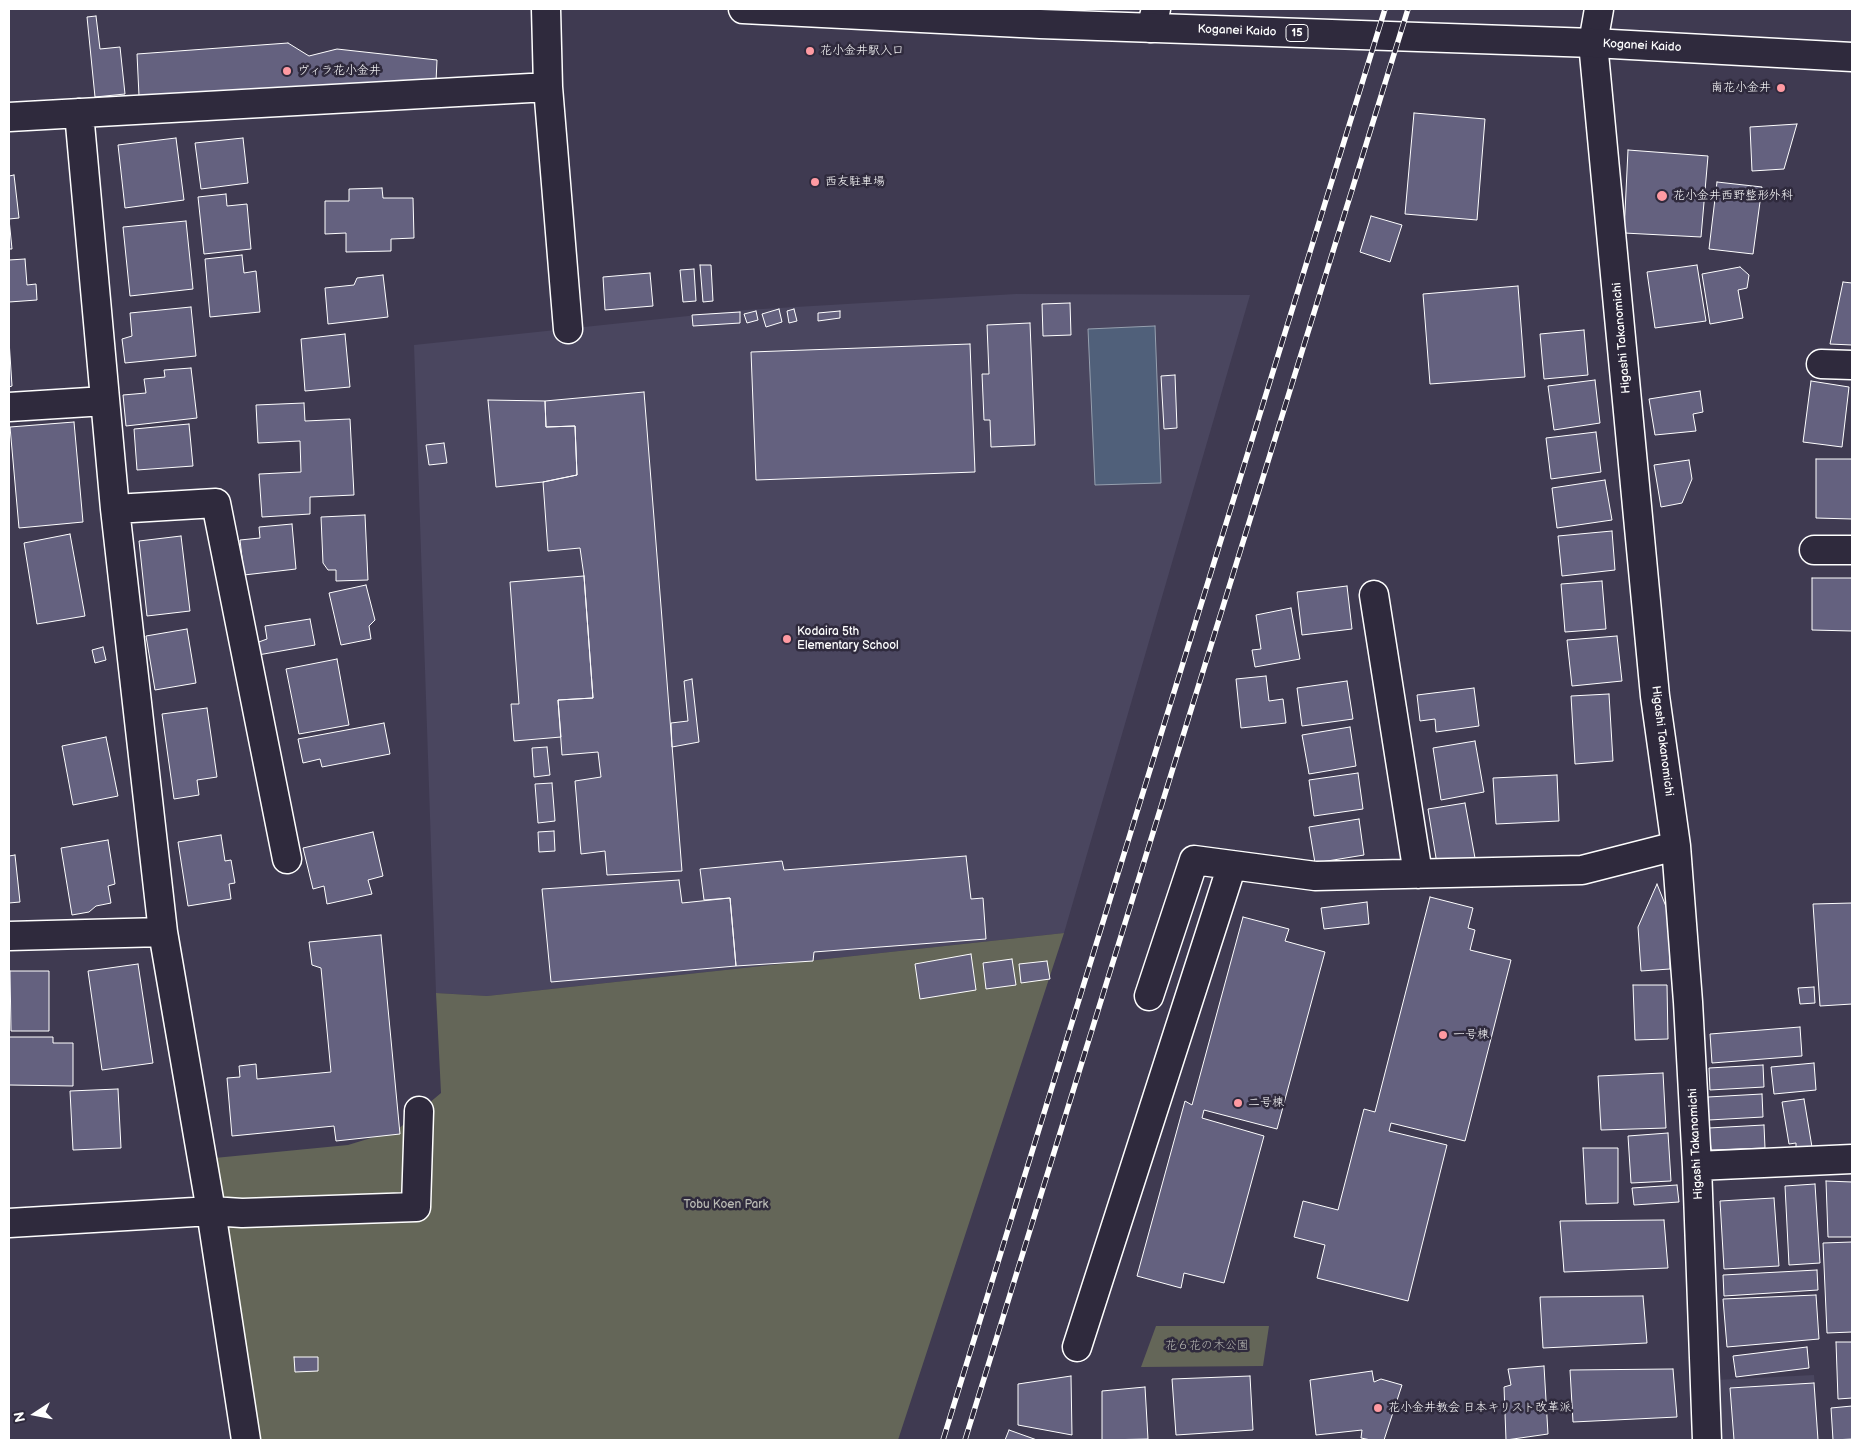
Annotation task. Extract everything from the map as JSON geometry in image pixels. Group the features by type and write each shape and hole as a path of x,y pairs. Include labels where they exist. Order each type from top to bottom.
{"street":[{"path":"546,9 548,87 568,329"},
{"name":"Koganei Kaido","path":"743,9 1153,18 1852,57"},
{"name":"Higashi Takanomichi","path":"1599,9 1593,43 1656,696 1676,846 1697,1166 1707,1440"},
{"path":"9,117 548,87"},
{"path":"80,113 115,510 163,932 211,1211 246,1440"},
{"path":"1820,364 1852,365"},
{"path":"9,407 105,401"},
{"path":"115,510 216,503 286,859"},
{"path":"1814,550 1852,550"},
{"path":"1374,595 1418,874"},
{"path":"1149,996 1194,860 1315,876 1582,870 1676,846"},
{"path":"1077,1347 1232,865"},
{"path":"9,936 163,932"},
{"path":"9,1223 211,1211 242,1213 416,1206 419,1111"},
{"path":"1697,1166 1852,1159"}],"shaded area":[{"name":"Kodaira 5th Elementary School","path":"1016,294 1250,295 1064,933 487,996 436,993 414,345 745,310"},
{"path":"1814,1375 1819,1440 1719,1440 1716,1380"}],"green space":[{"name":"Tobu Koen Park","path":"1064,933 898,1440 233,1440 194,1160 348,1145 397,1130 441,1093 436,993 487,996"},
{"name":"花６花の木公園","path":"1156,1326 1269,1326 1263,1366 1141,1367"}],"water":[{"path":"1155,326 1161,483 1095,485 1088,329"}],"building":[{"path":"96,16 100,49 120,47 125,94 95,97 87,17"},
{"name":"ヴィラ花小金井","path":"288,43 309,56 337,49 437,60 436,82 139,96 137,54"},
{"path":"1414,113 1485,119 1477,220 1405,214"},
{"path":"1797,124 1784,169 1752,171 1750,127"},
{"path":"176,138 184,200 125,208 118,145"},
{"path":"243,138 248,183 201,189 195,143"},
{"path":"1628,150 1708,156 1701,237 1624,233"},
{"path":"14,175 19,218 9,219 9,176"},
{"path":"1717,182 1762,187 1753,254 1709,249"},
{"path":"382,188 383,198 413,198 414,238 391,239 391,251 346,252 346,233 325,234 325,201 349,201 349,189"},
{"path":"226,194 227,206 247,204 251,249 204,254 198,197"},
{"path":"1371,216 1402,225 1390,262 1360,252"},
{"path":"9,219 12,249 9,249"},
{"path":"186,221 193,289 130,296 123,227"},
{"path":"242,255 244,273 256,271 260,312 210,317 205,259"},
{"path":"25,259 27,285 36,284 37,300 9,302 9,260"},
{"path":"700,265 711,265 713,301 703,302"},
{"path":"1697,265 1706,321 1655,328 1647,272"},
{"path":"1740,267 1749,275 1747,288 1738,290 1743,318 1710,324 1702,274"},
{"path":"694,269 696,301 683,302 680,270"},
{"path":"650,273 653,306 605,310 603,277"},
{"path":"383,275 388,317 328,324 325,288 354,285 357,278"},
{"path":"1843,282 1852,283 1852,345 1830,344"},
{"path":"1518,286 1525,377 1430,384 1423,294"},
{"path":"1070,303 1071,335 1043,336 1042,304"},
{"path":"191,307 196,356 125,363 122,339 132,336 130,313"},
{"path":"779,309 782,322 766,327 762,314"},
{"path":"794,309 797,321 789,323 787,311"},
{"path":"756,311 758,320 747,323 744,314"},
{"path":"840,311 840,318 818,321 818,313"},
{"path":"740,312 740,323 693,326 692,315"},
{"path":"1030,323 1035,445 991,447 990,420 984,420 982,374 989,374 987,325"},
{"path":"1584,330 1588,375 1544,379 1540,334"},
{"path":"345,334 350,387 305,391 301,339"},
{"path":"9,340 12,386 9,387"},
{"path":"970,344 975,472 756,480 751,352"},
{"path":"191,368 197,418 126,426 123,395 146,393 144,379 165,377 164,370"},
{"path":"1175,375 1177,428 1164,429 1161,376"},
{"path":"1595,380 1600,423 1554,430 1548,386"},
{"path":"1811,381 1849,387 1842,447 1803,442"},
{"path":"1700,391 1703,412 1693,414 1696,431 1655,435 1649,399"},
{"path":"644,392 682,871 607,875 605,851 581,854 575,781 601,777 598,752 562,755 558,700 593,698 584,576 580,548 548,551 543,482 577,475 575,426 546,427 545,401"},
{"path":"488,400 545,401 546,427 575,426 577,475 543,482 496,487"},
{"path":"304,403 305,421 350,419 354,495 310,497 310,514 262,517 259,474 301,472 300,441 258,443 256,405"},
{"path":"74,422 83,522 19,528 10,427"},
{"path":"189,424 193,466 137,470 134,429"},
{"path":"1596,432 1601,472 1551,479 1546,438"},
{"path":"444,443 447,463 429,465 426,445"},
{"path":"1816,459 1852,459 1852,519 1816,518"},
{"path":"1689,460 1692,479 1682,503 1661,507 1654,465"},
{"path":"1605,480 1612,520 1557,528 1552,488"},
{"path":"365,515 368,580 336,581 336,570 328,570 323,563 321,517"},
{"path":"292,524 296,569 244,575 240,540 260,538 259,527"},
{"path":"1612,531 1615,570 1562,576 1558,536"},
{"path":"70,534 85,616 37,624 24,543"},
{"path":"181,536 190,611 147,616 139,541"},
{"path":"584,576 593,698 558,700 561,737 514,741 511,704 519,704 510,582"},
{"path":"1812,578 1852,578 1852,631 1812,630"},
{"path":"1602,581 1606,629 1565,632 1561,584"},
{"path":"366,585 375,620 369,626 371,639 341,645 329,593"},
{"path":"1347,586 1352,629 1302,635 1297,592"},
{"path":"1291,608 1300,659 1255,667 1252,650 1261,649 1256,615"},
{"path":"310,619 315,645 258,655 256,643 267,639 265,626"},
{"path":"187,629 196,683 155,690 146,636"},
{"path":"1617,636 1622,681 1572,686 1567,640"},
{"path":"103,647 106,660 95,663 92,650"},
{"path":"337,659 349,725 299,734 286,669"},
{"path":"1266,676 1269,701 1283,699 1286,723 1241,728 1236,679"},
{"path":"692,679 699,742 672,747 671,723 688,721 684,681"},
{"path":"1347,681 1353,719 1302,726 1297,688"},
{"path":"1474,688 1479,726 1436,732 1435,719 1420,721 1417,695"},
{"path":"1609,694 1613,761 1575,764 1571,696"},
{"path":"207,708 217,777 197,780 199,795 174,799 162,714"},
{"path":"384,723 390,754 322,767 320,759 303,763 298,739"},
{"path":"1350,727 1356,766 1309,774 1302,735"},
{"path":"106,737 118,796 73,805 62,746"},
{"path":"1475,741 1484,792 1441,800 1433,748"},
{"path":"547,747 550,775 534,777 532,748"},
{"path":"1358,773 1363,809 1314,816 1309,780"},
{"path":"1557,775 1559,821 1496,824 1493,778"},
{"path":"552,783 555,821 538,823 535,784"},
{"path":"1465,803 1475,858 1437,864 1428,809"},
{"path":"1359,819 1364,855 1315,863 1309,827"},
{"path":"554,831 555,851 539,852 538,832"},
{"path":"373,832 383,876 368,880 372,894 327,904 324,886 313,889 303,848"},
{"path":"221,835 225,861 231,860 235,883 229,884 231,899 188,906 178,842"},
{"path":"108,840 115,884 108,886 111,903 96,906 89,912 72,915 61,848"},
{"path":"15,855 20,902 9,903 9,856"},
{"path":"966,856 971,899 983,898 986,939 814,952 813,961 736,966 730,898 704,900 700,869 782,861 784,870"},
{"path":"679,880 682,903 730,898 736,966 551,982 542,889"},
{"path":"1657,884 1669,914 1670,969 1641,971 1638,927"},
{"name":"一号棟","path":"1430,897 1473,908 1468,928 1475,930 1470,950 1511,960 1465,1141 1391,1123 1389,1131 1447,1145 1408,1301 1317,1278 1325,1245 1294,1237 1303,1201 1338,1210 1364,1109 1375,1112"},
{"path":"1367,902 1369,924 1324,929 1321,908"},
{"path":"1852,903 1852,1004 1820,1006 1813,904"},
{"name":"二号棟","path":"1243,917 1289,929 1285,941 1325,952 1277,1129 1204,1110 1202,1118 1264,1136 1224,1283 1184,1273 1181,1288 1137,1276 1185,1101 1192,1105"},
{"path":"381,935 400,1134 336,1141 334,1126 232,1136 227,1078 240,1077 239,1066 256,1064 257,1079 331,1072 321,968 312,965 309,942"},
{"path":"971,954 976,990 920,999 915,964"},
{"path":"1012,959 1016,985 986,989 983,963"},
{"path":"1047,961 1050,979 1021,983 1019,964"},
{"path":"138,964 153,1063 102,1070 88,971"},
{"path":"10,971 49,971 49,1031 11,1031"},
{"path":"1633,985 1667,985 1668,1039 1635,1040"},
{"path":"1814,987 1815,1003 1800,1004 1798,988"},
{"path":"1800,1027 1802,1056 1712,1063 1710,1034"},
{"path":"9,1037 53,1037 53,1043 73,1043 73,1086 9,1085"},
{"path":"1814,1063 1816,1090 1774,1094 1771,1067"},
{"path":"1763,1065 1764,1087 1710,1090 1709,1068"},
{"path":"1663,1073 1666,1128 1601,1130 1598,1076"},
{"path":"118,1089 121,1148 73,1150 70,1091"},
{"path":"1762,1094 1763,1117 1709,1120 1708,1097"},
{"path":"1804,1099 1812,1147 1796,1150 1796,1143 1789,1144 1782,1102"},
{"path":"1764,1125 1765,1148 1711,1150 1709,1128"},
{"path":"1668,1133 1671,1181 1631,1183 1628,1136"},
{"path":"1583,1148 1618,1148 1618,1203 1586,1204"},
{"path":"1826,1181 1852,1182 1852,1237 1828,1237"},
{"path":"1815,1184 1820,1263 1789,1265 1785,1186"},
{"path":"1677,1185 1679,1202 1634,1205 1632,1188"},
{"path":"1774,1198 1779,1266 1724,1269 1720,1201"},
{"path":"1664,1220 1668,1268 1564,1272 1560,1221"},
{"path":"1852,1242 1852,1332 1827,1333 1823,1243"},
{"path":"1817,1270 1818,1290 1724,1296 1723,1275"},
{"path":"1816,1295 1819,1339 1727,1347 1723,1299"},
{"path":"1643,1296 1647,1343 1543,1348 1540,1297"},
{"path":"1836,1342 1852,1342 1852,1398 1838,1399"},
{"path":"1807,1347 1809,1368 1736,1377 1733,1356"},
{"path":"294,1357 318,1357 318,1371 295,1372"},
{"path":"1544,1366 1548,1434 1506,1440 1504,1387 1511,1385 1508,1369"},
{"path":"1673,1369 1677,1417 1573,1422 1570,1370"},
{"path":"1372,1371 1374,1382 1381,1379 1402,1385 1384,1440 1361,1438 1362,1430 1316,1435 1310,1380"},
{"path":"1071,1376 1072,1435 1018,1425 1018,1384"},
{"path":"1250,1376 1253,1430 1176,1435 1172,1379"},
{"path":"1814,1383 1818,1440 1734,1440 1730,1388"},
{"path":"1145,1387 1148,1439 1102,1440 1102,1391"},
{"path":"1852,1406 1852,1439 1833,1440 1831,1408"},
{"path":"1009,1430 1037,1440 1005,1440"}],"railway":[{"path":"943,1440 1385,9"},
{"path":"965,1440 1408,9"}],"place":[{"name":"花小金井駅入口","path":"810,51"},
{"name":"ヴィラ花小金井","path":"287,71"},
{"name":"南花小金井","path":"1781,88"},
{"name":"西友駐車場","path":"815,182"},
{"name":"花小金井西野整形外科","path":"1662,196"},
{"name":"Kodaira 5th Elementary School","path":"787,639"},
{"name":"一号棟","path":"1443,1035"},
{"name":"二号棟","path":"1238,1103"},
{"name":"花小金井教会 日本キリスト改革派","path":"1378,1408"}]}
